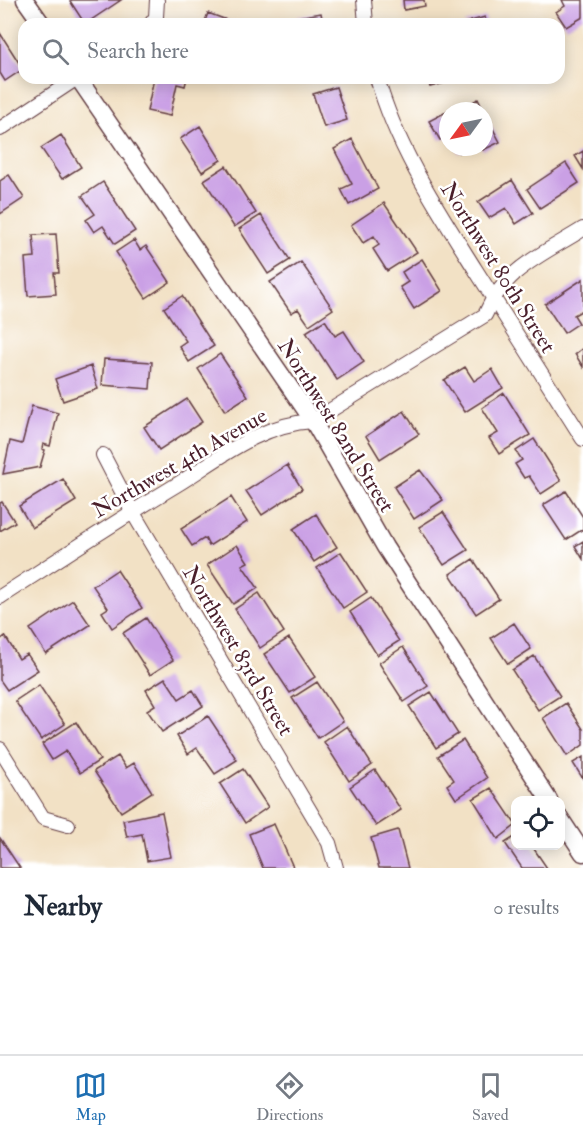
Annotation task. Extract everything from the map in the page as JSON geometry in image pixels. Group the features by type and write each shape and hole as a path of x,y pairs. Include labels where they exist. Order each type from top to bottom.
{"street":[{"path":"26,0 38,18"},
{"path":"155,18 157,0"},
{"path":"364,0 366,18"},
{"path":"0,129 69,84"},
{"name":"Northwest 82nd Street","path":"82,84 313,421 385,547 546,796"},
{"name":"Northwest 80th Street","path":"379,84 405,153 583,439"},
{"name":"Northwest 4th Avenue","path":"0,597 132,511 262,432 289,423 313,421 486,315 493,297 510,275 583,229"},
{"name":"Northwest 83rd Street","path":"103,456 132,511 329,843 336,868"},
{"path":"0,749 44,818 68,825"},
{"path":"565,824 583,853"}],"building":[{"path":"121,0 94,18 81,18 70,1"},
{"path":"403,0 424,0 425,6 404,10"},
{"path":"562,0 583,0 583,17 566,27 565,18 560,18 556,12 565,6"},
{"path":"208,13 221,18 206,18"},
{"path":"321,13 322,18 297,18"},
{"path":"0,33 18,61 18,72 5,81 0,73"},
{"path":"153,84 177,84 170,116 147,111"},
{"path":"336,87 347,120 324,127 313,94"},
{"path":"439,116 439,138 429,121"},
{"path":"200,126 221,160 202,172 180,139"},
{"path":"493,129 500,142 493,145"},
{"path":"61,135 81,167 62,179 41,148"},
{"path":"352,139 378,189 349,205 341,189 352,184 334,149"},
{"path":"583,151 583,169 575,156"},
{"path":"566,163 579,183 540,208 527,189"},
{"path":"226,166 256,213 234,227 204,180"},
{"path":"9,175 24,198 0,214 0,181"},
{"path":"512,180 533,213 516,224 506,208 489,218 478,202"},
{"path":"103,182 135,231 115,244 103,226 94,232 86,220 95,214 82,196"},
{"path":"384,203 417,252 387,271 373,249 379,245 374,236 363,243 351,225"},
{"path":"261,215 290,260 268,274 239,229"},
{"path":"56,234 59,273 54,273 56,294 28,296 25,258 35,257 33,235"},
{"path":"134,240 140,250 146,246 170,282 146,298 116,252"},
{"path":"422,259 442,291 414,309 400,287 408,282 402,272"},
{"path":"301,262 333,309 309,325 298,309 291,313 270,282"},
{"path":"583,279 583,310 574,315 579,323 564,333 545,304"},
{"path":"182,296 214,346 189,362 179,346 186,341 164,308"},
{"path":"325,320 335,336 344,331 364,362 337,380 306,332"},
{"path":"583,348 583,367 575,354"},
{"path":"220,354 248,396 225,411 198,369"},
{"path":"104,359 152,362 150,389 102,385"},
{"path":"91,366 98,389 63,401 55,379"},
{"path":"465,367 474,381 492,369 503,388 465,412 444,380"},
{"path":"504,393 530,435 499,454 489,438 498,433 482,408"},
{"path":"187,399 202,422 159,450 144,427"},
{"path":"32,406 58,413 50,446 43,444 42,449 45,450 40,467 3,474 10,441 22,444"},
{"path":"404,411 419,434 380,459 366,436"},
{"path":"534,439 561,481 541,494 529,476 524,478 515,464 522,460 516,451"},
{"path":"287,465 302,489 262,515 246,491"},
{"path":"420,470 443,500 414,519 394,487"},
{"path":"63,479 76,501 32,528 19,506"},
{"path":"566,491 583,517 583,529 566,540 543,505"},
{"path":"231,497 247,522 209,546 205,538 192,546 181,529"},
{"path":"2,502 15,522 0,531 0,503"},
{"path":"443,512 468,550 444,565 419,527"},
{"path":"316,514 337,547 314,562 293,529"},
{"path":"583,541 583,559 575,546"},
{"path":"237,545 248,562 242,565 258,588 233,604 207,565"},
{"path":"341,552 367,592 343,608 317,568"},
{"path":"473,559 499,599 476,614 450,574"},
{"path":"117,570 142,608 112,628 102,612 108,608 93,586"},
{"path":"259,593 284,632 260,648 235,609"},
{"path":"371,598 399,641 377,655 350,612"},
{"path":"73,600 90,625 46,654 30,629"},
{"path":"146,618 173,660 150,675 123,633"},
{"path":"514,623 531,649 508,664 491,638"},
{"path":"5,636 19,659 27,654 38,670 7,690 0,680 0,640"},
{"path":"289,638 315,677 290,693 264,654"},
{"path":"403,647 428,686 404,702 379,663"},
{"path":"534,656 560,696 538,710 512,670"},
{"path":"165,678 179,699 193,690 203,706 162,732 147,710 155,705 146,690"},
{"path":"317,682 343,721 318,738 292,698"},
{"path":"39,685 65,724 41,740 15,701"},
{"path":"431,692 458,734 436,748 409,706"},
{"path":"566,703 583,729 583,745 567,756 543,718"},
{"path":"208,716 237,760 215,774 197,748 188,754 177,736"},
{"path":"76,722 100,760 80,773 66,751 52,760 42,744"},
{"path":"347,726 372,765 349,781 324,742"},
{"path":"463,740 487,778 456,799 447,785 454,780 438,756"},
{"path":"118,756 126,768 134,763 152,792 121,812 94,771"},
{"path":"583,757 583,779 573,763"},
{"path":"243,769 268,807 245,823 220,784"},
{"path":"375,770 401,810 376,826 350,787"},
{"path":"491,788 511,818 511,829 498,839 473,799"},
{"path":"162,812 171,857 147,861 142,834 127,837 123,820"},
{"path":"274,824 293,867 263,868 249,834"},
{"path":"398,830 408,868 379,868 371,838"},
{"path":"0,838 20,868 0,868"},
{"path":"511,839 511,850 535,850 547,868 522,868 505,843"}]}
